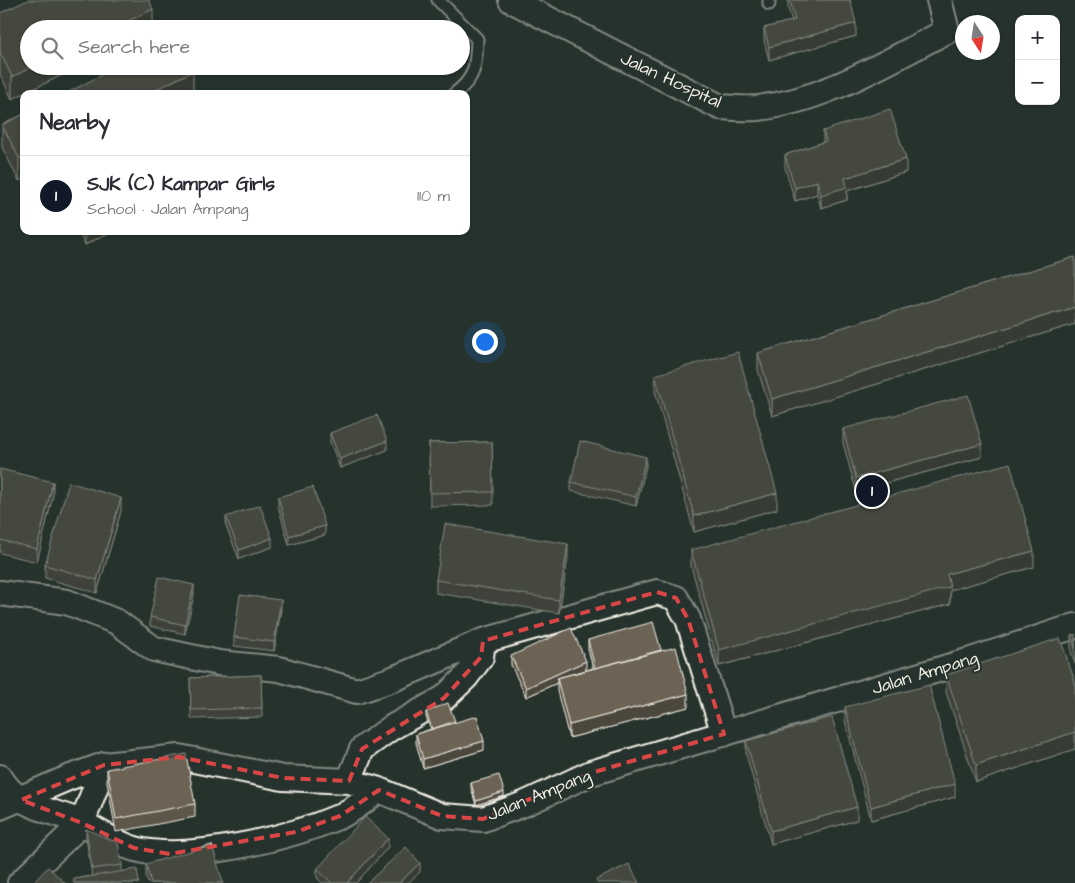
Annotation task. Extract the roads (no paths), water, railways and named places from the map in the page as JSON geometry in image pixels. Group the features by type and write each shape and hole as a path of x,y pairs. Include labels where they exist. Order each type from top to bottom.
{"street":[{"name":"Jalan Hospital","path":"511,0 720,107 757,108 786,103 830,90 947,31 939,0"},
{"path":"0,594 67,602 117,622 154,649 219,662 279,669 357,691 393,679 482,641 657,592 676,598 688,619 724,734"},
{"name":"Jalan Ampang","path":"10,804 68,778 104,765 179,757 283,778 349,781 379,790 442,816 483,819 524,804 591,773 1075,626"},
{"path":"349,781 362,749 391,728 444,698 466,676 481,657 482,641"},
{"path":"20,883 82,823 104,765"},
{"path":"0,777 10,804 82,823 134,848 170,854 230,846 296,832 340,816 379,790"}],"lane":[{"path":"438,0 458,20"},
{"path":"459,90 468,83 476,60 477,39 470,32"}],"place":[{"name":"SJK (C) Kampar Girls","path":"872,491"}]}
